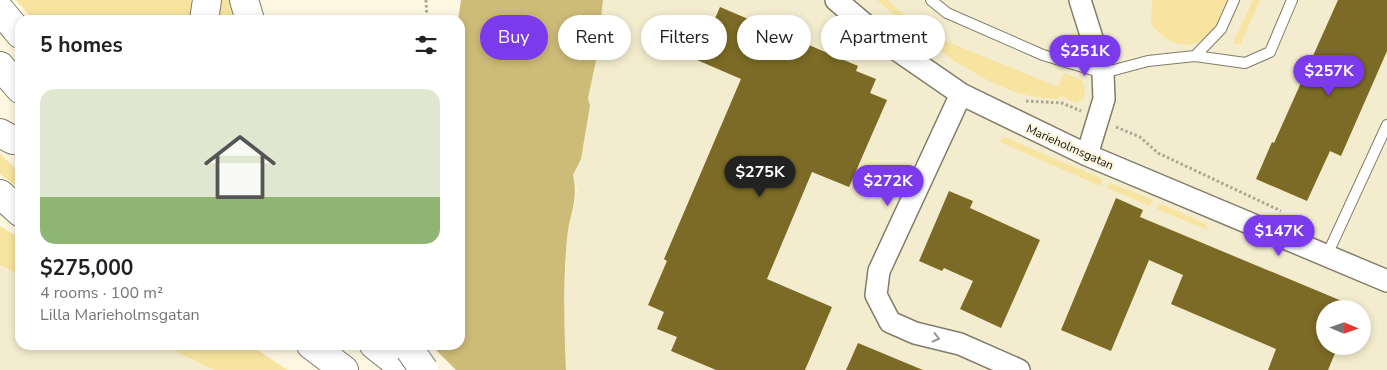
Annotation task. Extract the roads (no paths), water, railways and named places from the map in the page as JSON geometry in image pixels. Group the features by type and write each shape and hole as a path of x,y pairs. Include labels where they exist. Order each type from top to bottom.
{"highway":[{"path":"205,15 207,0"},
{"path":"244,0 248,15"},
{"path":"0,10 15,28"},
{"path":"0,66 15,83"},
{"path":"0,194 15,208"},
{"path":"0,210 15,218"},
{"path":"318,350 344,370"},
{"path":"385,350 410,361"}],"street":[{"name":"Marieholmsgatan","path":"836,0 887,43 961,94 1087,156 1387,281"},
{"path":"1080,0 1103,73 1104,99 1087,156"},
{"path":"961,94 879,271 876,295 890,322 915,333 960,344 1019,370"}],"lane":[{"path":"931,0 947,13 1043,55 1103,73 1148,61 1194,56 1245,63 1270,52 1292,0"},
{"path":"1194,56 1221,29 1234,0"},
{"path":"1326,256 1387,125"}]}
